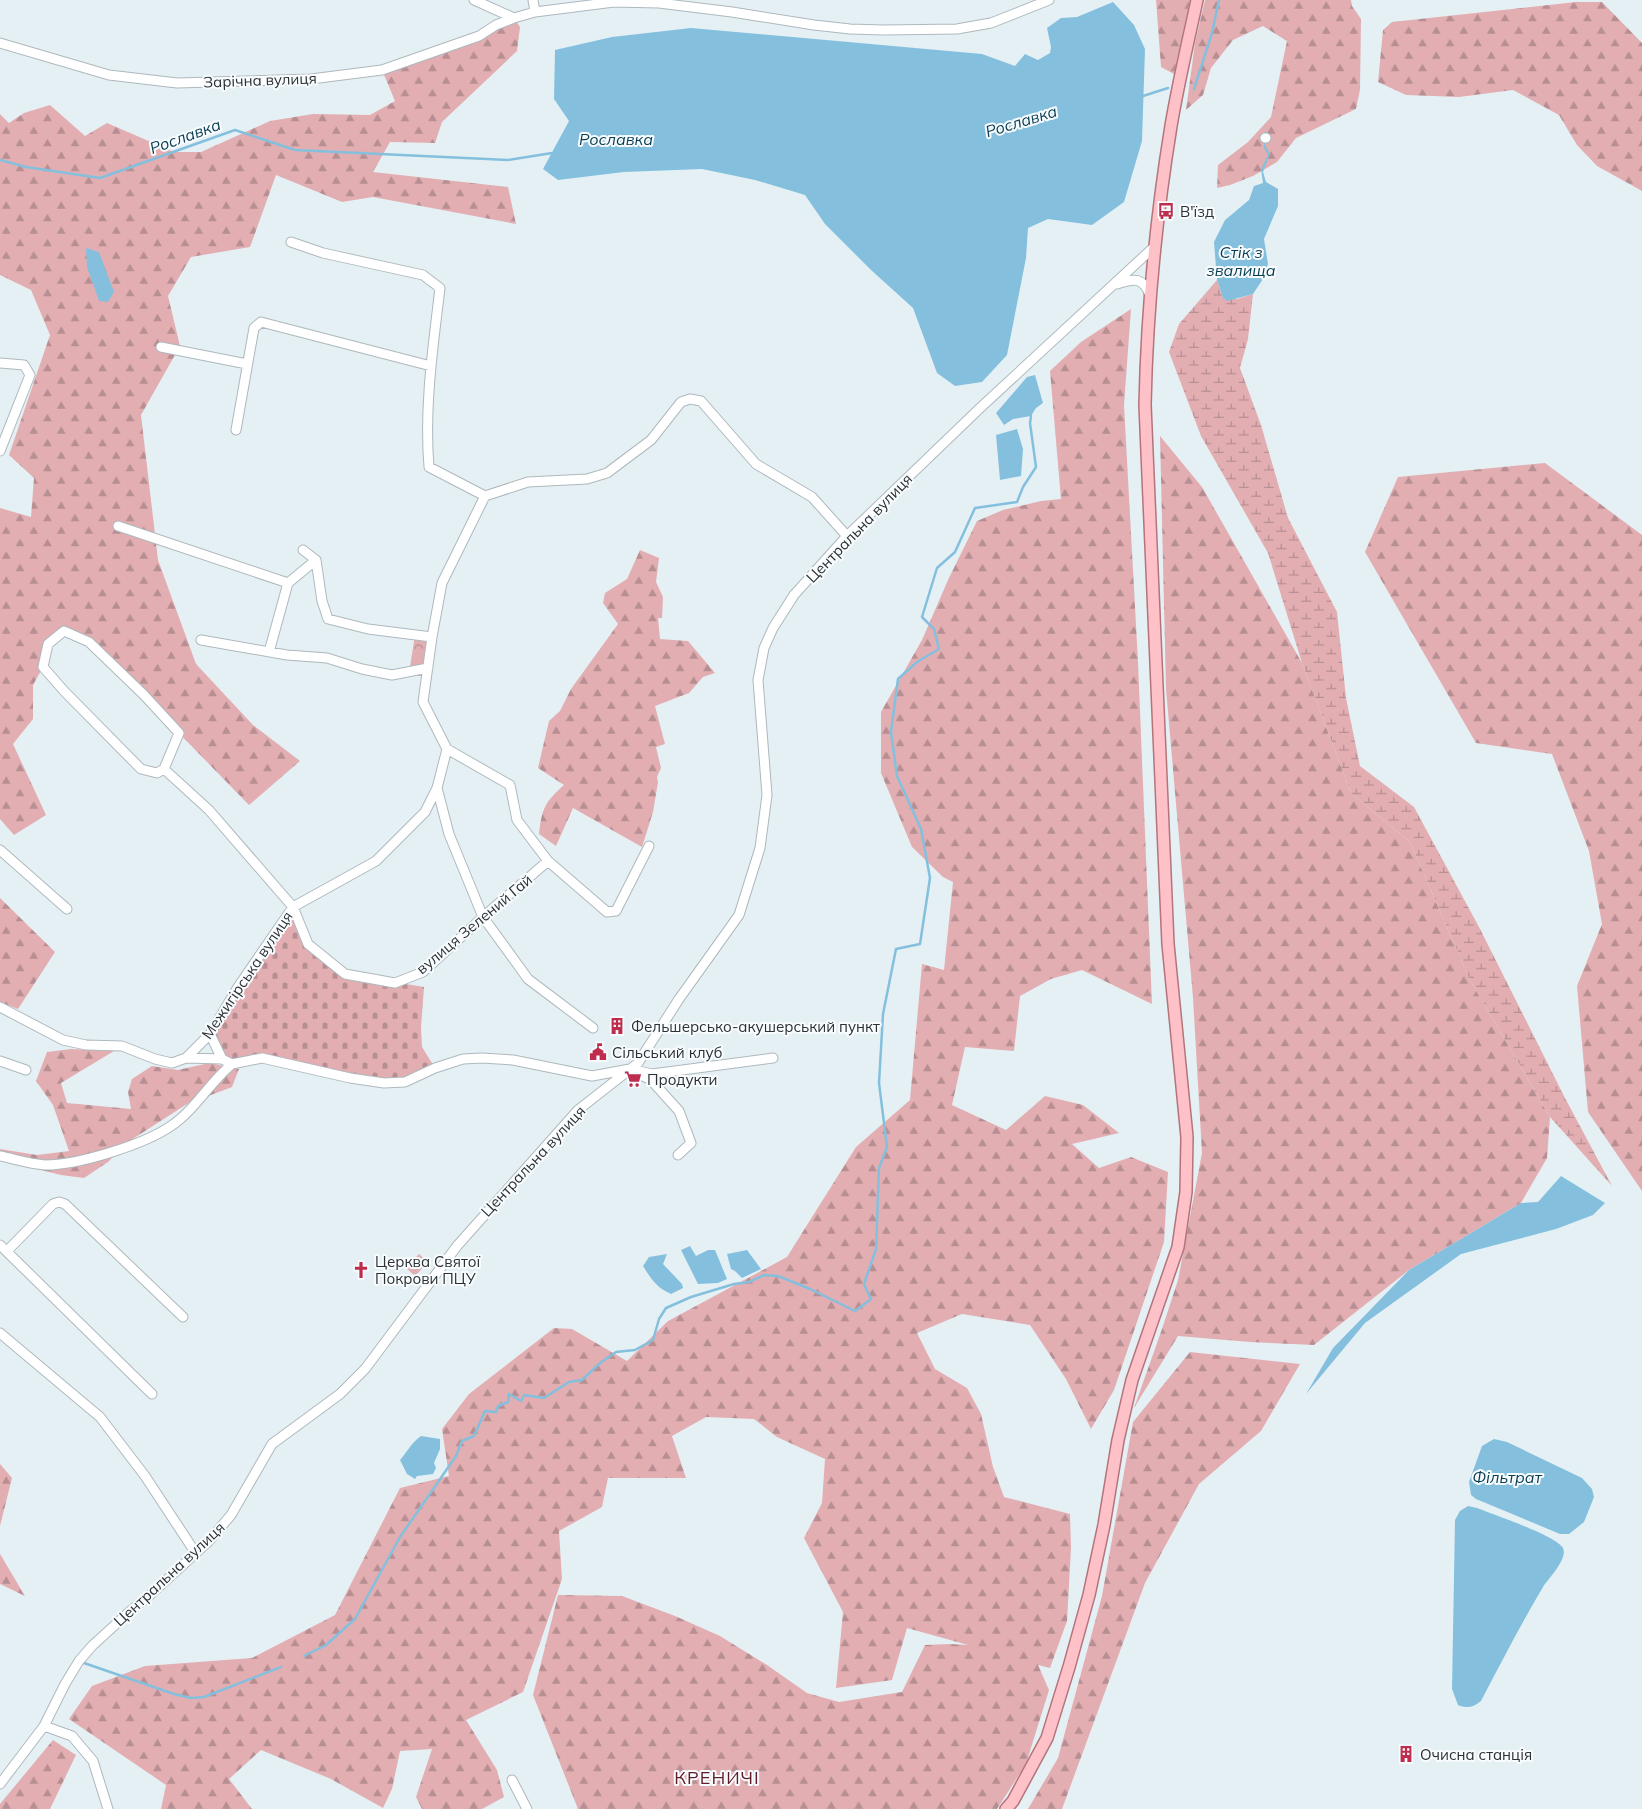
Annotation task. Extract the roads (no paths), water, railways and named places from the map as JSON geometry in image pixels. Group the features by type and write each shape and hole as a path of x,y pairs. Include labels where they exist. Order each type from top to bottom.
{"main road":[{"path":"1006,1809 1013,1801 1047,1738 1072,1658 1089,1595 1104,1525 1118,1440 1132,1380 1178,1247 1186,1192 1186,1137 1168,944 1146,415 1146,350 1154,247 1171,125 1197,0"}],"street":[{"path":"474,0 514,18"},
{"path":"533,0 535,12"},
{"name":"Зарічна вулиця","path":"0,43 102,73 177,83 311,79 382,70 479,36 496,25 535,12 614,1 659,3 814,25 884,30 957,29 991,24 1049,0"},
{"path":"290,242 323,253 423,275 440,288 431,366 427,443 429,467 485,496 528,482 587,479 607,473 652,440 681,402 690,399 702,401 756,464 812,497 847,536"},
{"name":"Центральна вулиця","path":"0,1784 44,1726 65,1684 86,1654 209,1540 231,1515 272,1444 340,1394 365,1369 457,1246 578,1110 638,1063 679,999 739,915 760,848 766,795 758,680 764,648 773,628 794,595 847,536 979,409 1154,247"},
{"path":"1112,286 1129,280 1139,281 1146,286 1150,296"},
{"path":"236,430 254,328 261,322 431,366"},
{"path":"161,347 248,364"},
{"path":"0,363 24,365 30,375 0,450"},
{"path":"485,496 442,583 423,702 447,749 510,785 517,820 548,861 607,912 616,912 649,846"},
{"path":"118,526 288,582"},
{"path":"303,550 316,560 322,601 328,619 368,629 432,637"},
{"path":"269,652 288,582 316,560"},
{"path":"64,631 90,642 144,694 179,733 164,768 157,773 140,769 64,691 44,667 48,644 64,631"},
{"path":"201,640 269,652 327,658 362,669 392,675 428,668"},
{"name":"Межигірська вулиця","path":"186,1058 210,1034 238,987 293,907 376,862 425,812 437,788 447,749"},
{"name":"вулиця Зелений Гай","path":"164,768 209,810 293,907 308,944 345,974 395,983 423,972 548,861"},
{"path":"437,788 449,834 483,917 528,979 593,1028"},
{"path":"0,850 67,909"},
{"path":"0,1007 63,1040 73,1043 122,1046 155,1059 172,1063 186,1058 222,1059 232,1064"},
{"path":"210,1034 222,1059"},
{"path":"0,1156 44,1164 71,1163 94,1158 144,1140 171,1126 232,1064 262,1058 350,1078 384,1083 405,1082 435,1068 463,1059 513,1060 592,1076 630,1069 652,1074 773,1058"},
{"path":"0,1061 26,1070"},
{"path":"630,1069 650,1080 679,1110 690,1143 678,1155"},
{"path":"152,1394 3,1248 53,1204 58,1202 65,1204 183,1316"},
{"path":"0,1333 100,1417 145,1476 195,1552"},
{"path":"44,1726 72,1736 93,1761 108,1809"},
{"path":"512,1780 527,1809"}],"water":[{"path":"1113,2 1134,25 1145,49 1142,141 1124,202 1092,225 1048,219 1028,228 1026,258 1007,355 982,382 955,386 937,373 913,308 871,270 825,224 805,195 755,180 702,169 624,172 558,180 543,169 569,121 554,99 555,50 612,37 691,28 982,54 1015,66 1025,54 1038,60 1050,53 1051,47 1047,28 1061,18 1077,17"},
{"name":"Стік з звалища","path":"1264,132 1268,132 1265,145 1270,154 1263,172 1266,182 1278,189 1278,206 1264,239 1268,264 1263,279 1253,294 1227,301 1223,298 1217,280 1214,242 1225,220 1249,200 1254,186 1263,183 1261,169 1268,155 1264,148"},
{"path":"86,248 99,252 114,292 108,302 99,301 87,267"},
{"path":"1035,375 1043,403 1036,408 1031,416 1013,419 1004,425 996,413 1027,377"},
{"path":"1017,429 1023,449 1021,476 1000,480 996,435"},
{"path":"1561,1176 1605,1203 1593,1215 1556,1229 1461,1254 1365,1323 1306,1394 1333,1348 1409,1270 1521,1203 1538,1202"},
{"path":"690,1246 696,1256 708,1250 715,1250 727,1279 718,1283 698,1284 681,1250"},
{"path":"747,1250 761,1269 742,1278 731,1269 727,1254"},
{"path":"667,1254 663,1264 682,1284 683,1288 671,1294 655,1283 643,1266 649,1257"},
{"path":"421,1436 440,1439 440,1449 434,1463 436,1468 433,1474 417,1476 415,1479 407,1474 400,1460 412,1444"},
{"name":"Фільтрат","path":"1494,1439 1507,1442 1582,1478 1592,1489 1594,1497 1584,1522 1569,1534 1560,1534 1476,1499 1471,1495 1469,1482 1482,1446"},
{"path":"1468,1506 1537,1532 1558,1543 1564,1552 1560,1563 1543,1587 1481,1701 1467,1707 1458,1705 1452,1689 1455,1520 1460,1511"}],"waterway":[{"name":"Рославка","path":"1194,89 1212,33 1219,0"},
{"name":"Рославка","path":"1143,96 1168,88"},
{"name":"Рославка","path":"0,160 26,167 100,178 235,130 295,150 508,160 552,153"},
{"path":"304,1656 326,1645 355,1619 400,1537 456,1456 462,1441 474,1436 485,1411 496,1412 498,1406 508,1402 509,1394 521,1401 524,1395 544,1398 569,1382 582,1380 600,1363 616,1352 635,1350 653,1340 659,1319 666,1308 691,1297 734,1284 749,1282 764,1275 778,1276 855,1311 871,1299 864,1284 876,1249 879,1168 887,1147 879,1083 883,1014 896,949 920,944 930,878 921,829 897,776 891,732 898,679 917,662 939,649 934,629 922,617 937,568 955,552 975,508 1017,502 1023,487 1036,467 1030,423 1031,416"},
{"path":"84,1663 191,1698 204,1697 281,1667"}],"place":[{"name":"В'їзд","path":"1166,211"},
{"name":"Фельшерсько-акушерський пункт","path":"617,1026"},
{"name":"Сільський клуб","path":"598,1052"},
{"name":"Продукти","path":"633,1079"},
{"name":"Церква Святої Покрови ПЦУ","path":"361,1270"},
{"name":"Очисна станція","path":"1406,1754"}],"district":[{"name":"КРЕНИЧІ","path":"717,1777"}]}
